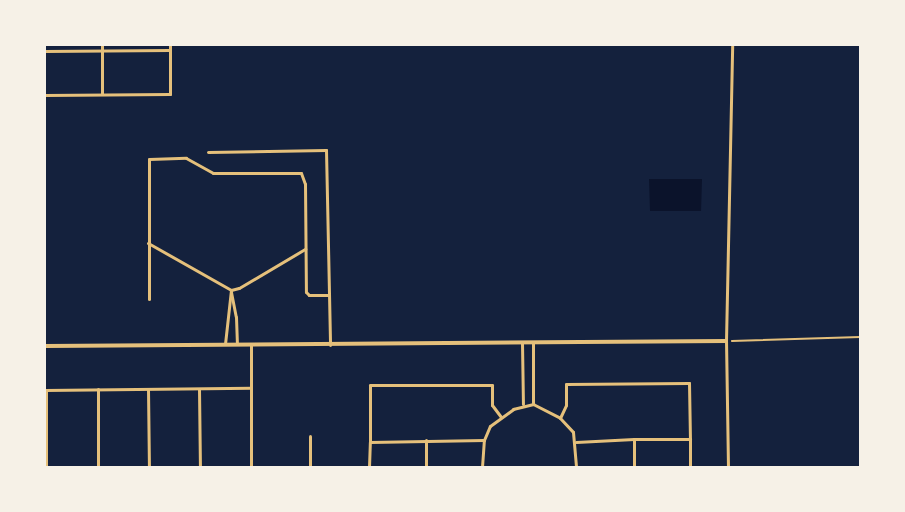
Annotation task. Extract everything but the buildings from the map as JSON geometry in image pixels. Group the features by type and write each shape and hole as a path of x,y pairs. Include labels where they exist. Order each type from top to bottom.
{"street":[{"path":"102,45 102,94"},
{"path":"728,467 726,341 732,45"},
{"path":"45,51 102,51 170,47 170,94 45,95"},
{"path":"208,152 326,150 330,345"},
{"path":"150,299 149,159 186,158 213,172 301,173 305,184 306,292 309,295 329,295"},
{"path":"148,243 231,290 239,288 305,249"},
{"path":"231,290 236,317 237,344"},
{"path":"225,344 231,290"},
{"path":"45,346 726,341"},
{"path":"522,342 523,404"},
{"path":"533,342 533,404"},
{"path":"251,344 251,467"},
{"path":"560,418 566,405 566,384 689,383 690,467"},
{"path":"369,467 370,385 492,385 492,405 501,417"},
{"path":"46,467 46,390 251,388"},
{"path":"98,389 98,467"},
{"path":"148,389 149,467"},
{"path":"199,389 200,467"},
{"path":"482,467 484,440 490,426 523,404 533,404 560,418 573,432 576,442 576,467"},
{"path":"310,436 310,467"},
{"path":"634,439 634,467"},
{"path":"576,442 690,439"},
{"path":"426,440 426,467"},
{"path":"370,442 484,440"}],"path":[{"path":"726,341 860,337"}],"water":[{"path":"649,179 702,179 701,211 650,211"}]}
